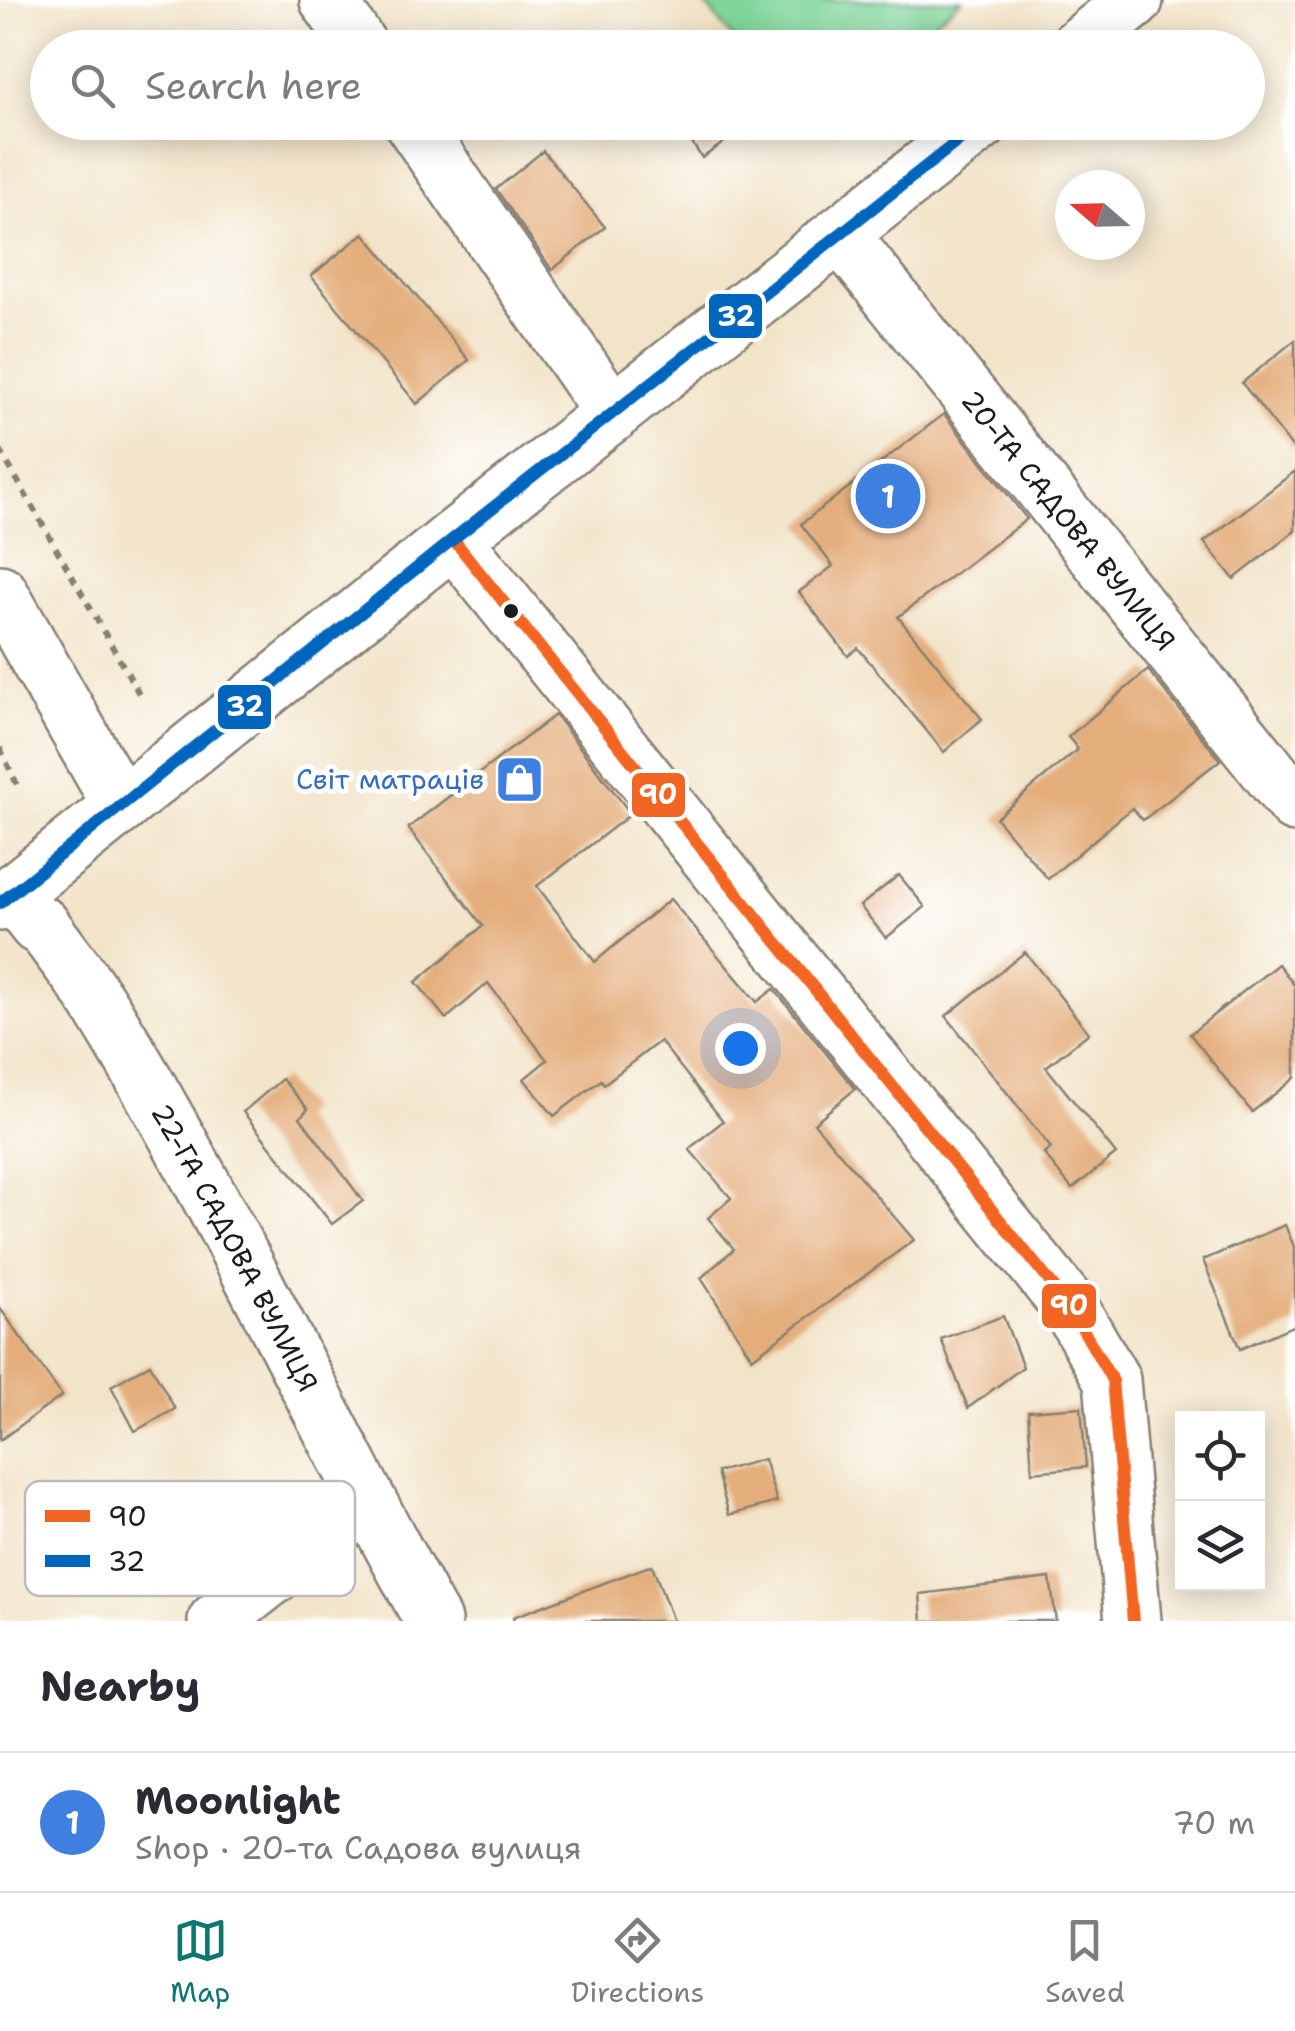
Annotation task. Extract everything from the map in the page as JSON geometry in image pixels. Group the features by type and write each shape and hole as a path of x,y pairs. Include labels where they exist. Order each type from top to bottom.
{"street":[{"path":"328,0 349,30"},
{"path":"1098,30 1136,0"},
{"path":"424,140 613,414"},
{"path":"6,898 452,539 960,140"},
{"name":"20-ТА САДОВА ВУЛИЦЯ","path":"841,235 1295,804"},
{"path":"452,539 1070,1306 1112,1380 1133,1621"},
{"path":"0,593 121,806"},
{"name":"22-ГА САДОВА ВУЛИЦЯ","path":"6,898 42,926 102,1009 230,1230 367,1502 433,1621"},
{"path":"355,1511 367,1502"},
{"path":"216,1621 248,1596"}],"path":[{"path":"0,450 142,697"},
{"path":"0,748 19,789"}],"green space":[{"path":"702,0 962,0 924,30 726,30"}],"building":[{"path":"690,140 727,140 702,158"},
{"path":"543,151 605,227 552,270 496,189"},
{"path":"364,233 469,360 417,404 311,276"},
{"path":"1295,340 1295,451 1242,383"},
{"path":"944,414 1027,519 898,617 982,719 944,752 858,648 848,656 799,592 833,566 801,524"},
{"path":"1295,471 1295,531 1234,579 1204,542"},
{"path":"1148,670 1220,760 1143,820 1132,808 1048,879 996,818 1078,749 1068,737"},
{"path":"555,715 631,814 537,886 595,962 670,899 757,1002 774,989 855,1089 814,1123 914,1240 752,1358 701,1278 734,1249 708,1218 731,1198 689,1149 723,1121 660,1041 554,1116 524,1079 547,1060 488,983 446,1019 416,982 483,926 408,828"},
{"path":"899,875 925,907 886,938 860,906"},
{"path":"1025,952 1089,1033 1046,1067 1116,1154 1072,1189 1044,1154 1051,1148 946,1016"},
{"path":"1278,964 1295,986 1295,1078 1252,1112 1190,1034"},
{"path":"282,1079 308,1109 300,1117 363,1201 332,1224 243,1112"},
{"path":"1285,1225 1295,1249 1295,1325 1240,1349 1203,1260"},
{"path":"0,1308 62,1396 0,1440"},
{"path":"1003,1316 1023,1367 968,1408 941,1339"},
{"path":"150,1364 175,1409 135,1431 111,1386"},
{"path":"1081,1407 1086,1467 1032,1472 1028,1411"},
{"path":"764,1459 777,1502 729,1515 717,1472"},
{"path":"652,1565 673,1621 514,1621 513,1617"},
{"path":"1050,1578 1056,1621 922,1621 920,1594"}],"transit line":[{"name":"32","path":"0,903 959,140"},
{"name":"90","path":"453,539 1070,1307 1112,1380 1133,1621"}],"place":[{"name":"Moonlight","path":"888,496"},
{"name":"Світ матраців","path":"519,779"}]}
